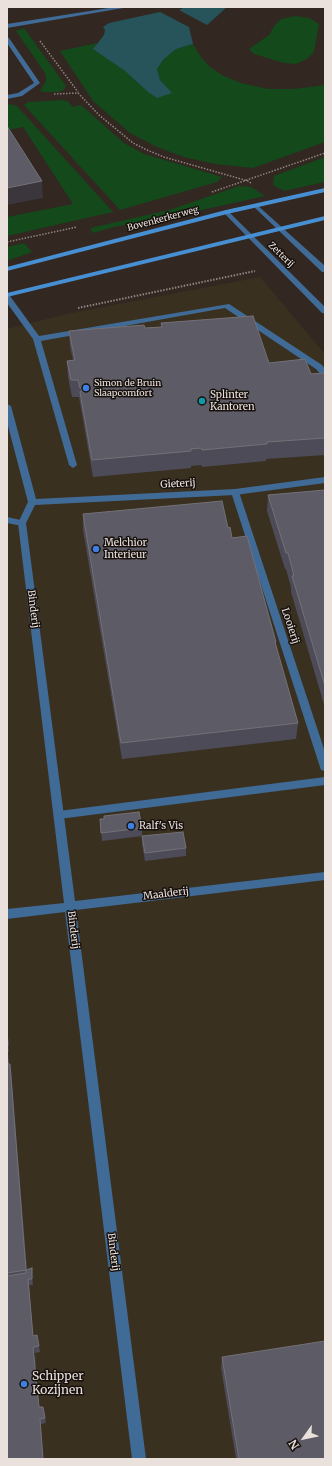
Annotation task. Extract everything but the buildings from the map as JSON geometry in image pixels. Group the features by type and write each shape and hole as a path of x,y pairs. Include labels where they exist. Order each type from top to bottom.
{"main road":[{"name":"Bovenkerkerweg","path":"7,270 226,212 325,190"},
{"path":"7,295 325,218"}],"street":[{"path":"7,26 126,7"},
{"path":"7,39 37,83 20,95 7,97"},
{"name":"Zetterij","path":"256,206 325,270"},
{"name":"Zetterij","path":"226,212 325,311"},
{"path":"7,298 37,339 73,465"},
{"path":"37,339 226,306 318,367 325,374"},
{"path":"7,406 32,502 22,523 7,520"},
{"name":"Gieterij","path":"32,502 235,492 325,480"},
{"name":"Looierij","path":"235,492 325,767"},
{"name":"Binderij","path":"22,523 139,1459"},
{"path":"58,815 325,781"},
{"name":"Maalderij","path":"7,914 70,905 325,876"}],"path":[{"path":"27,23 78,93 99,115 133,143 164,156 248,181 325,153"},
{"path":"20,95 78,93"},
{"path":"76,308 212,281"}],"shaded area":[{"path":"260,277 325,354 325,1459 7,1459 7,329 67,314"}],"green space":[{"path":"296,16 309,18 319,24 314,52 307,59 296,64 284,63 254,54 249,49 269,35 274,26 281,19"},
{"path":"24,28 66,86 64,90 59,92 40,91 46,81 45,73 16,31"},
{"path":"97,43 94,49 125,71 148,92 171,93 160,80 157,69 163,60 176,49 193,44 201,57 210,67 222,75 241,83 268,89 294,89 325,85 325,142 253,168 215,164 184,157 157,147 130,133 93,101 60,51"},
{"path":"63,100 69,102 72,107 81,105 124,143 144,154 222,177 217,182 120,210 24,105 28,102"},
{"path":"10,104 17,106 113,212 7,236 7,217 73,204 23,127 8,130 7,105"},
{"path":"325,157 325,182 284,191 273,185 274,176"},
{"path":"239,186 251,187 265,196 166,218 114,227 93,233 90,228 169,210"},
{"path":"24,243 32,252 7,261 7,247"}],"water":[{"path":"185,7 227,7 207,25 179,10"},
{"path":"160,12 189,27 193,44 176,49 163,60 157,69 160,80 172,93 157,98 148,92 125,71 93,49 104,35 105,30 103,27 109,23"}],"place":[{"name":"Simon de Bruin Slaapcomfort","path":"86,388"},
{"name":"Splinter Kantoren","path":"202,401"},
{"name":"Melchior Interieur","path":"96,549"},
{"name":"Ralf's Vis","path":"131,826"},
{"name":"Schipper Kozijnen","path":"24,1384"}]}
